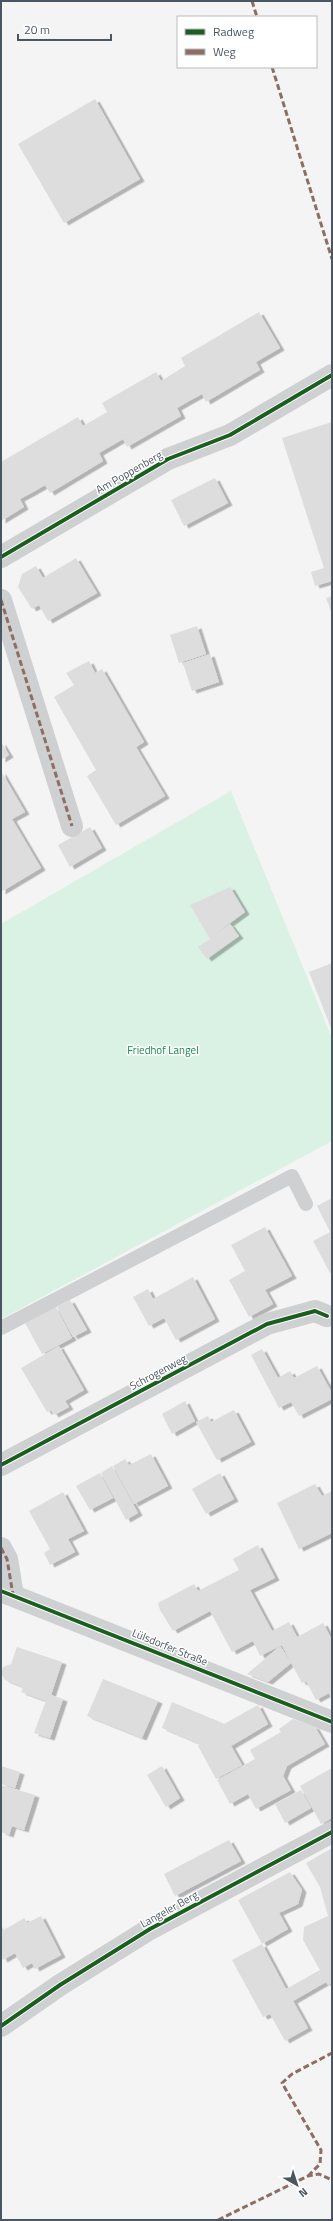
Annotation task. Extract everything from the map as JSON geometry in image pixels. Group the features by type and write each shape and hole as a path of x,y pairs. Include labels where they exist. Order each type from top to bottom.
{"street":[{"name":"Am Poppenberg","path":"1,558 168,459 230,436 332,375"},
{"path":"1,600 72,826"},
{"name":"Schrogenweg","path":"1,1465 267,1324 315,1311 328,1316"},
{"path":"1,1548 7,1559 7,1593"},
{"name":"Lülsdorfer Straße","path":"7,1593 332,1722"},
{"name":"Langeler Berg","path":"1,2026 60,1984 150,1929 332,1832"}],"lane":[{"path":"1,1328 292,1176 306,1204"}],"green space":[{"name":"Friedhof Langel","path":"231,791 332,1038 332,1141 1,1319 1,924"}],"building":[{"path":"95,99 140,179 64,223 18,144"},
{"path":"259,312 280,348 256,362 260,370 206,402 202,394 189,401 177,408 181,416 127,447 123,439 99,453 103,461 50,493 45,485 20,499 24,507 1,521 1,462 78,417 83,426 107,412 102,403 156,372 161,381 185,366 181,358"},
{"path":"332,422 332,581 315,586 311,572 324,568 282,438"},
{"path":"215,478 228,503 184,526 171,500"},
{"path":"76,558 97,593 48,621 39,605 32,609 18,587 22,574 36,566 43,578"},
{"path":"332,596 332,614 326,598"},
{"path":"197,626 206,654 179,663 170,635"},
{"path":"210,654 219,682 192,691 183,663"},
{"path":"89,661 95,673 102,669 144,742 136,747 165,796 116,825 87,776 96,770 54,697 74,685 66,673"},
{"path":"1,742 9,755 1,760"},
{"path":"1,771 25,812 12,819 41,868 1,892"},
{"path":"90,827 102,848 70,867 58,845"},
{"path":"230,887 245,912 214,935 230,924 239,936 207,959 198,947 210,939 190,905"},
{"path":"332,963 332,1031 309,972"},
{"path":"332,1198 332,1272 330,1273 313,1241 330,1232 317,1206"},
{"path":"265,1227 292,1276 265,1290 273,1304 249,1317 229,1280 245,1271 231,1245"},
{"path":"193,1277 215,1319 176,1340 164,1318 149,1326 133,1297 148,1289 153,1299"},
{"path":"70,1300 87,1330 73,1337 57,1307"},
{"path":"56,1307 72,1338 42,1354 25,1323"},
{"path":"59,1346 84,1390 65,1401 69,1407 54,1415 51,1410 47,1412 21,1368"},
{"path":"262,1349 278,1378 290,1371 294,1378 317,1366 332,1393 332,1399 299,1416 291,1402 279,1408 251,1355"},
{"path":"185,1401 195,1421 172,1434 162,1414"},
{"path":"234,1410 251,1442 217,1460 196,1422 208,1416 211,1422"},
{"path":"151,1454 168,1486 134,1504 113,1466 125,1459 129,1465"},
{"path":"112,1466 138,1513 126,1520 101,1473"},
{"path":"100,1473 113,1498 90,1510 76,1486"},
{"path":"220,1473 234,1499 206,1514 192,1489"},
{"path":"315,1484 322,1496 332,1491 332,1533 299,1549 277,1503"},
{"path":"63,1492 84,1531 68,1539 75,1552 50,1565 44,1553 50,1549 29,1511"},
{"path":"258,1545 275,1578 250,1590 272,1631 289,1622 297,1637 323,1623 332,1640 332,1700 329,1693 316,1700 306,1681 302,1683 291,1663 268,1682 247,1674 280,1646 260,1656 253,1641 232,1652 210,1611 173,1631 160,1610 158,1603 194,1584 198,1591 239,1570 233,1559","holes":["282,1645 291,1662 280,1646"]},
{"path":"17,1647 62,1662 51,1695 63,1699 50,1738 34,1733 46,1701 21,1692 23,1687 5,1680 1,1674 3,1667 11,1664"},
{"path":"103,1679 158,1701 142,1738 87,1716"},
{"path":"172,1702 210,1718 209,1722 211,1718 224,1724 258,1705 268,1724 231,1746 242,1765 216,1779 198,1746 200,1744 162,1728"},
{"path":"293,1719 315,1727 325,1744 287,1766 283,1776 291,1790 256,1809 248,1794 230,1804 217,1780 255,1759 250,1750 281,1732 279,1729"},
{"path":"1,1766 20,1772 15,1788 1,1784"},
{"path":"162,1766 180,1798 166,1807 147,1775"},
{"path":"332,1768 332,1818 321,1824 300,1786"},
{"path":"1,1785 35,1795 24,1830 12,1826 9,1835 1,1832"},
{"path":"301,1790 311,1808 285,1823 275,1804"},
{"path":"229,1840 241,1861 175,1896 164,1874"},
{"path":"332,1848 332,1983 328,1985 326,1982 293,2001 308,2028 285,2041 270,2014 263,2017 232,1960 262,1944 286,1989 320,1970 303,1940 304,1927 328,1916 320,1887 306,1863"},
{"path":"290,1872 302,1890 298,1904 279,1913 288,1929 262,1944 238,1900"},
{"path":"41,1916 61,1955 35,1969 32,1963 23,1968 15,1953 3,1960 1,1956 1,1925 4,1930 24,1918 27,1923"}],"marked path":[{"path":"252,1 257,16"},
{"path":"272,68 332,259"},
{"path":"1,600 72,826"},
{"path":"1,1548 7,1559 13,1595"},
{"path":"308,2176 320,2164 321,2150 282,2083 292,2074 332,2053"},
{"path":"218,2220 308,2176 319,2174 332,2180"}],"cycle path":[{"path":"1,557 168,459 230,435 332,375"},
{"path":"1,1465 267,1324 315,1311 327,1316"},
{"path":"1,1591 332,1722"},
{"path":"1,2026 60,1985 150,1929 332,1832"}]}
